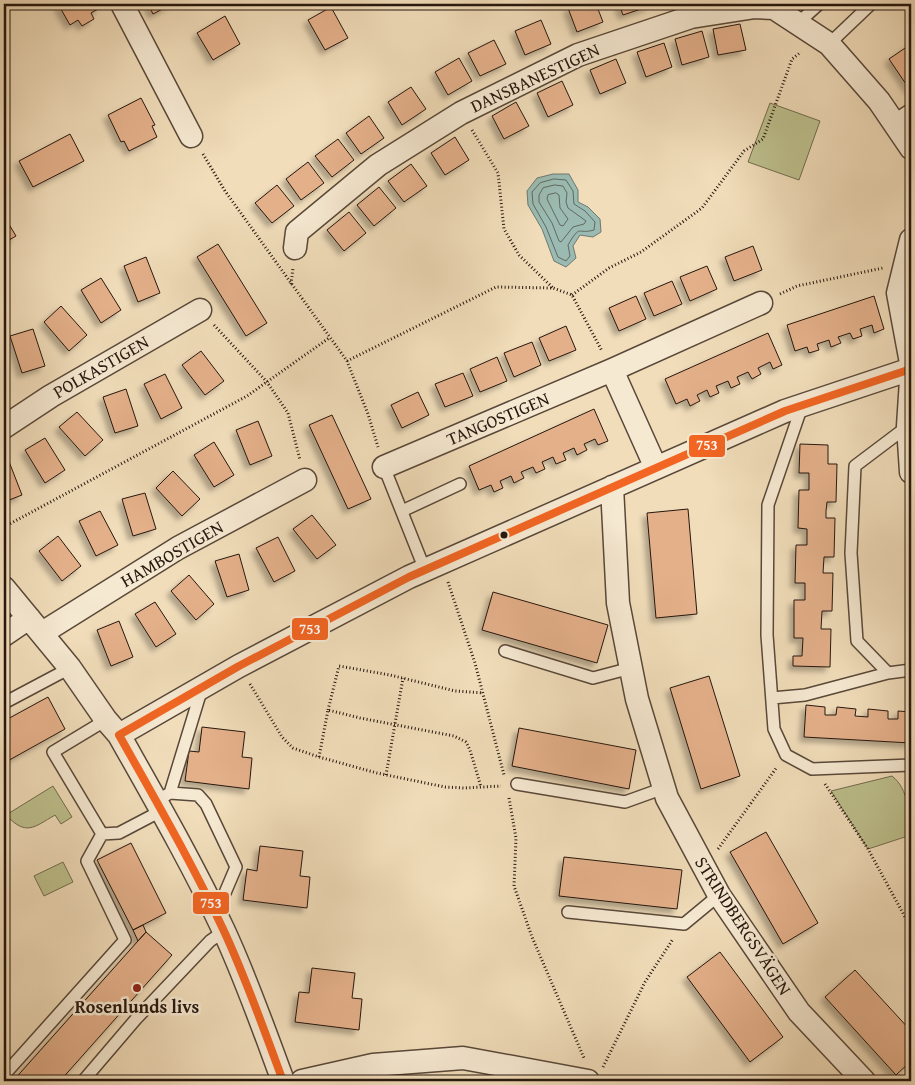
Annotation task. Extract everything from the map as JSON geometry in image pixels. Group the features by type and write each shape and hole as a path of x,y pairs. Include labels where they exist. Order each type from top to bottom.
{"street":[{"path":"122,4 191,136"},
{"name":"DANSBANESTIGEN","path":"295,248 297,232 378,165 461,113 578,55 690,17 755,6 774,8 824,41 879,101 902,115 911,148"},
{"path":"910,247 898,293 911,364"},
{"name":"TANGOSTIGEN","path":"384,467 612,370 761,303"},
{"name":"POLKASTIGEN","path":"4,427 51,396 200,310"},
{"path":"113,727 203,686 433,566 785,412 911,369"},
{"path":"612,370 656,468"},
{"path":"911,380 908,426 911,472"},
{"name":"HAMBOSTIGEN","path":"4,634 36,625 305,480"},
{"name":"STRINDBERGSVÄGEN","path":"612,487 618,603 637,699 666,798 719,895 799,1012 864,1081"},
{"path":"4,588 70,668 113,727 162,802 220,923 252,997 283,1081"},
{"path":"302,1081 373,1073 463,1058 591,1072"}],"lane":[{"path":"798,23 819,4"},
{"path":"824,41 871,4"},
{"path":"802,406 768,505 767,635 774,730 786,755 812,769 911,765"},
{"path":"888,672 857,641 851,553 855,466 908,426"},
{"path":"384,467 402,511 433,566"},
{"path":"402,511 460,484"},
{"path":"505,651 593,678 631,668"},
{"path":"4,703 70,668"},
{"path":"772,698 805,695 888,672 911,670"},
{"path":"162,802 203,686"},
{"path":"102,834 53,752 113,727"},
{"path":"512,785 625,802 664,788"},
{"path":"83,1081 142,1012 210,941 220,923 236,867 206,804 198,795 162,802 119,833 102,834"},
{"path":"4,1075 125,940 86,861 102,834"},
{"path":"568,912 684,924 719,895"}],"path":[{"path":"572,296 609,268 640,252 702,208 744,151 764,139 792,59 824,41"},
{"path":"461,113 498,173 504,229 519,255 553,288 572,296 612,370"},
{"path":"191,136 225,191 347,361 368,414 384,467"},
{"path":"761,303 797,286 910,247"},
{"path":"347,361 496,287 553,288"},
{"path":"200,310 267,382 288,413 305,480"},
{"path":"4,526 247,396 329,338"},
{"path":"433,566 475,663 504,776"},
{"path":"239,666 282,737 293,748 386,775 445,787 512,785"},
{"path":"319,757 339,666 403,678 455,691 483,693"},
{"path":"386,775 403,678"},
{"path":"328,710 454,736 466,742 481,787"},
{"path":"705,868 786,755"},
{"path":"812,769 831,791 868,850 911,928"},
{"path":"508,792 516,838 514,886 532,937 591,1072"},
{"path":"591,1072 645,982 684,924"}],"green space":[{"path":"770,103 820,121 799,180 748,162"},
{"path":"892,776 898,781 905,795 909,811 911,835 868,849 831,791"},
{"path":"53,786 72,817 61,824 55,815 35,826 24,828 13,822 6,815"},
{"path":"63,862 73,882 44,896 34,876"}],"water":[{"path":"553,174 569,174 578,190 578,202 588,207 600,219 601,232 593,237 580,235 573,246 576,258 566,267 554,261 542,229 528,205 527,191 537,178"}],"building":[{"path":"58,4 98,4 100,8 91,13 94,19 82,26 78,20 70,25"},
{"path":"148,4 172,4 153,14"},
{"path":"578,4 596,4 603,22 577,32 568,8"},
{"path":"619,4 649,4 650,6 623,15"},
{"path":"331,7 348,38 325,50 308,20"},
{"path":"225,16 240,44 213,60 197,33"},
{"path":"541,20 551,44 525,55 515,31"},
{"path":"740,24 746,50 718,55 713,29"},
{"path":"702,31 709,57 682,65 675,39"},
{"path":"494,40 506,64 480,76 468,53"},
{"path":"664,43 672,67 646,77 637,52"},
{"path":"911,44 911,89 910,90 889,59"},
{"path":"459,58 472,81 448,95 435,72"},
{"path":"616,59 626,83 600,94 590,70"},
{"path":"562,81 573,105 548,117 537,93"},
{"path":"411,87 426,109 402,125 388,102"},
{"path":"141,98 155,125 152,126 157,137 129,151 124,141 121,142 108,115"},
{"path":"516,102 529,126 504,139 492,116"},
{"path":"369,116 384,138 361,154 346,133"},
{"path":"70,134 84,161 33,187 19,161"},
{"path":"455,137 469,160 445,175 431,153"},
{"path":"338,139 354,160 332,177 315,156"},
{"path":"308,162 324,183 301,200 286,179"},
{"path":"411,164 427,186 404,202 388,181"},
{"path":"277,185 294,206 272,223 255,203"},
{"path":"379,187 396,208 374,226 357,205"},
{"path":"349,212 366,233 344,251 327,230"},
{"path":"4,216 16,236 4,243"},
{"path":"218,244 267,323 246,336 197,257"},
{"path":"753,246 762,270 734,281 725,257"},
{"path":"146,257 160,293 138,302 124,266"},
{"path":"707,266 717,289 690,301 680,277"},
{"path":"101,278 121,310 101,323 81,290"},
{"path":"672,281 682,304 654,316 644,293"},
{"path":"636,296 646,319 619,331 609,308"},
{"path":"874,296 884,329 874,333 872,325 860,329 862,336 853,339 850,333 838,337 841,343 831,347 829,340 817,344 819,350 809,353 807,347 795,351 787,325"},
{"path":"61,306 87,335 69,351 44,322"},
{"path":"566,326 576,350 549,361 539,338"},
{"path":"33,329 45,366 22,373 10,336"},
{"path":"768,333 782,365 773,369 770,362 758,368 761,374 752,379 748,372 737,377 740,384 731,388 728,381 716,386 719,393 710,397 707,390 697,395 700,401 690,406 687,399 676,404 665,379"},
{"path":"532,342 541,365 514,377 504,353"},
{"path":"201,351 224,381 205,395 182,365"},
{"path":"497,357 507,381 480,392 470,369"},
{"path":"463,373 473,396 445,407 435,384"},
{"path":"165,374 182,408 161,419 144,384"},
{"path":"126,389 138,426 115,433 103,397"},
{"path":"418,392 429,415 402,428 391,405"},
{"path":"594,409 608,441 598,445 595,439 584,444 587,450 577,455 574,448 563,453 566,460 556,464 553,457 542,462 545,469 536,473 533,467 521,472 524,478 514,483 511,476 500,481 503,488 494,492 491,485 479,490 469,466"},
{"path":"77,412 103,440 85,456 59,427"},
{"path":"332,415 371,499 348,509 309,425"},
{"path":"258,421 272,456 250,465 236,430"},
{"path":"45,438 65,470 45,483 25,450"},
{"path":"214,442 234,475 214,487 194,455"},
{"path":"800,444 828,445 828,464 837,464 836,502 827,502 826,511 826,518 835,518 834,557 824,557 823,573 833,573 832,611 822,611 821,629 831,629 830,667 793,666 793,656 802,656 803,638 794,638 794,600 805,600 805,583 795,583 796,545 807,545 807,529 798,528 799,490 809,490 809,473 799,473"},
{"path":"8,459 22,495 4,502 4,460"},
{"path":"173,471 200,499 182,516 156,488"},
{"path":"145,493 156,529 133,536 122,499"},
{"path":"688,509 697,614 656,618 647,513"},
{"path":"100,511 118,545 96,556 79,521"},
{"path":"312,515 336,545 317,559 293,529"},
{"path":"58,536 81,566 62,581 39,551"},
{"path":"278,537 295,571 274,582 256,548"},
{"path":"239,554 249,590 227,597 215,561"},
{"path":"189,575 214,604 196,620 171,591"},
{"path":"493,592 608,625 597,663 482,630"},
{"path":"155,602 176,634 156,647 135,614"},
{"path":"119,621 133,657 111,666 97,630"},
{"path":"709,676 740,776 701,789 670,688"},
{"path":"48,697 65,729 4,763 4,721"},
{"path":"806,705 825,707 825,715 836,715 837,707 856,709 855,716 868,717 868,709 888,711 888,719 898,719 898,711 911,712 911,743 804,737"},
{"path":"202,727 245,732 242,757 252,758 249,789 185,781 189,751 199,752"},
{"path":"519,728 636,750 629,789 512,766"},
{"path":"766,832 818,923 783,944 730,852"},
{"path":"131,843 166,913 133,930 97,860"},
{"path":"260,846 303,851 300,876 310,877 307,908 243,900 247,869 257,871"},
{"path":"564,857 682,870 677,909 559,896"},
{"path":"143,925 146,932 138,941 133,930"},
{"path":"146,932 172,955 60,1081 13,1081"},
{"path":"720,952 783,1037 750,1062 687,977"},
{"path":"312,968 355,973 352,998 362,999 359,1030 295,1022 299,992 309,993"},
{"path":"855,970 911,1031 911,1061 896,1075 825,997"}],"transit line":[{"name":"753","path":"119,735 239,666 409,577 785,411 911,369"},
{"name":"753","path":"119,735 186,855 223,929 247,985 283,1081"}],"place":[{"name":"Rosenlunds livs","path":"137,988"}]}
